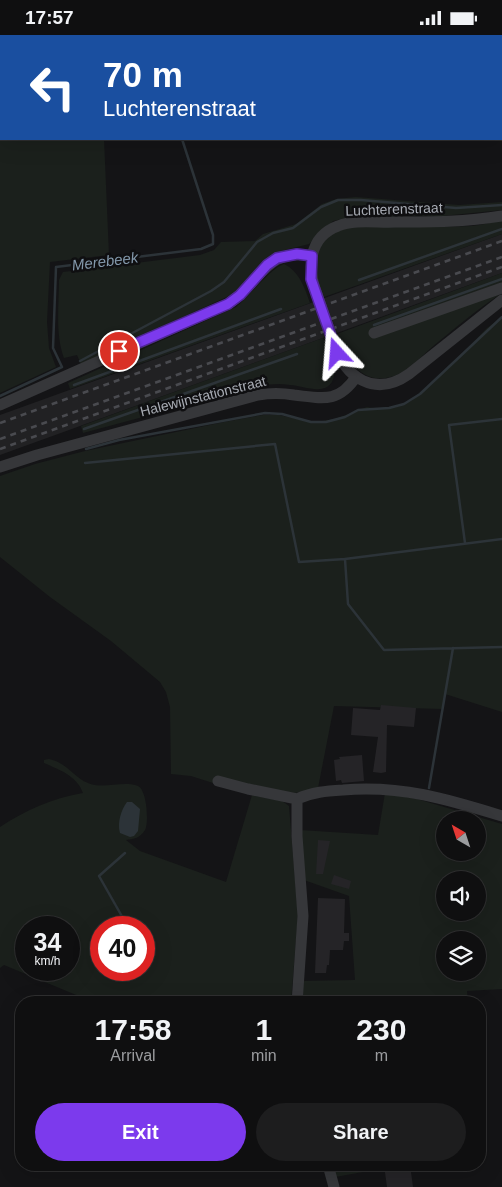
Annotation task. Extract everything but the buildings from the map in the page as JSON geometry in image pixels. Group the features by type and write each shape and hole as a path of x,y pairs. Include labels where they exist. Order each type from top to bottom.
{"street":[{"name":"Luchterenstraat","path":"312,256 317,245 328,231 344,224 456,221 502,216"},
{"path":"0,405 228,304 240,295 267,265 277,258 297,254 312,256 311,279 344,367 356,377 376,384 392,383 401,379 502,300"},
{"path":"374,333 502,287"},
{"name":"Halewijnstationstraat","path":"0,467 258,395 284,393 314,399 332,397 346,389 356,377"},
{"path":"218,781 297,799 325,791 378,788 404,790 439,797 502,816"},
{"path":"297,799 297,836 303,916 297,996"},
{"path":"330,1171 334,1187"}],"shaded area":[{"path":"0,140 104,140 109,255 50,262 47,322 49,348 56,367 0,393"},
{"path":"356,197 459,205 502,202 502,210 442,216 351,217 333,221 309,244 272,255 241,288 231,295 81,364 77,355 64,358 59,339 58,320 59,280 63,272 200,255 214,250 221,242 255,241 263,234 296,224 322,204 336,199"},
{"path":"502,220 502,234 324,297 320,288 316,270 319,252 329,237 342,229 400,226 472,226"},
{"path":"502,234 502,273 0,455 0,415"},
{"path":"284,264 298,275 310,303 70,389 68,383 236,307 267,276"},
{"path":"502,273 502,293 466,319 399,374 383,378 373,378 364,374 350,361 340,343 337,334"},
{"path":"502,317 502,712 445,694 443,709 334,706 318,788 295,793 254,787 215,776 213,783 191,776 171,774 170,707 166,692 160,682 111,641 50,597 0,557 0,476 35,464 85,451 263,415 279,415 307,421 321,421 335,419 367,407 380,409 397,407 411,401 431,385 487,328"},
{"path":"323,338 335,372 331,383 322,389 282,384 259,386 83,433 81,426"},
{"path":"44,760 56,761 83,781 94,785 132,784 138,786 145,800 146,826 143,833 139,836 126,840 140,851 226,882 252,795 282,801 289,806 298,915 291,996 79,996 42,981 80,981 80,916 15,916 15,970 4,965 0,968 0,827 40,805 83,793 77,782 62,771 44,763"},
{"path":"385,793 417,799 458,811 436,811 436,861 486,861 486,819 502,824 502,989 467,991 467,996 301,996 302,981 355,980 349,896 304,880 300,830 378,835"},
{"path":"127,802 132,802 140,809 138,831 134,836 130,837 120,833 119,829 120,817"},
{"path":"333,1171 369,1171 335,1177"}],"waterway":[{"name":"Merebeek","path":"0,396 62,367 53,348 56,267 201,249 213,244 213,235 182,140"},
{"path":"80,361 211,291 224,282 257,242 273,233 293,228 321,207 338,200 361,200 456,208 502,205"},
{"path":"359,280 502,229"},
{"path":"374,325 502,279"},
{"path":"74,385 281,309"},
{"path":"86,449 119,440 265,413 282,414 311,422 326,422 345,417 358,410 389,408 404,404 420,394 502,317"},
{"path":"84,429 297,354"},
{"path":"465,543 449,425 502,419"},
{"path":"85,463 275,444 299,562 345,559 348,604 384,650 502,647"},
{"path":"345,559 502,539"},
{"path":"429,788 453,648"},
{"path":"122,916 99,876 125,853"}],"railway":[{"path":"0,423 502,241"},
{"path":"0,439 502,257"},
{"path":"0,449 502,267"}],"route":[{"path":"119,351 228,304 253,283 272,261 290,254 303,254 312,256 310,263 311,279 337,353"}]}
